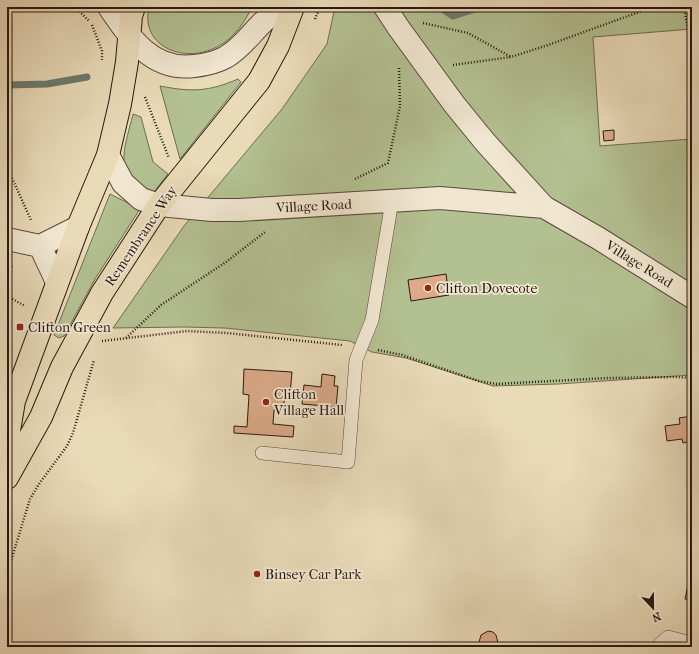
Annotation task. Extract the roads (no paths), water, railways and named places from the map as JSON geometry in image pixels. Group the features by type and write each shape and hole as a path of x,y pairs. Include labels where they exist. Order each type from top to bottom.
{"highway":[{"path":"7,444 14,400 78,227 108,155 120,104 134,7"},
{"name":"Remembrance Way","path":"7,478 41,417 62,367 102,293 159,205 258,81 278,46 293,7"}],"street":[{"path":"109,7 129,36 148,54 160,62 184,67 205,65 225,57 244,43 261,24 280,7"},
{"name":"Village Road","path":"385,7 427,68 485,142 544,207 598,238 692,297"},
{"name":"Village Road","path":"108,155 123,183 141,199 159,205 219,210 390,202 440,198 544,207"},
{"path":"7,239 40,246 78,227"},
{"path":"40,246 57,282"}],"lane":[{"path":"262,453 348,462 356,360 372,320 390,213 390,202"},
{"path":"659,647 660,644 668,637 687,642 692,640"}],"waterway":[{"path":"440,7 453,16 481,7"},
{"path":"7,85 47,84 87,77"}],"place":[{"name":"Clifton Dovecote","path":"428,288"},
{"name":"Clifton Green","path":"20,327"},
{"name":"Clifton Village Hall","path":"266,402"},
{"name":"Binsey Car Park","path":"257,574"}]}
